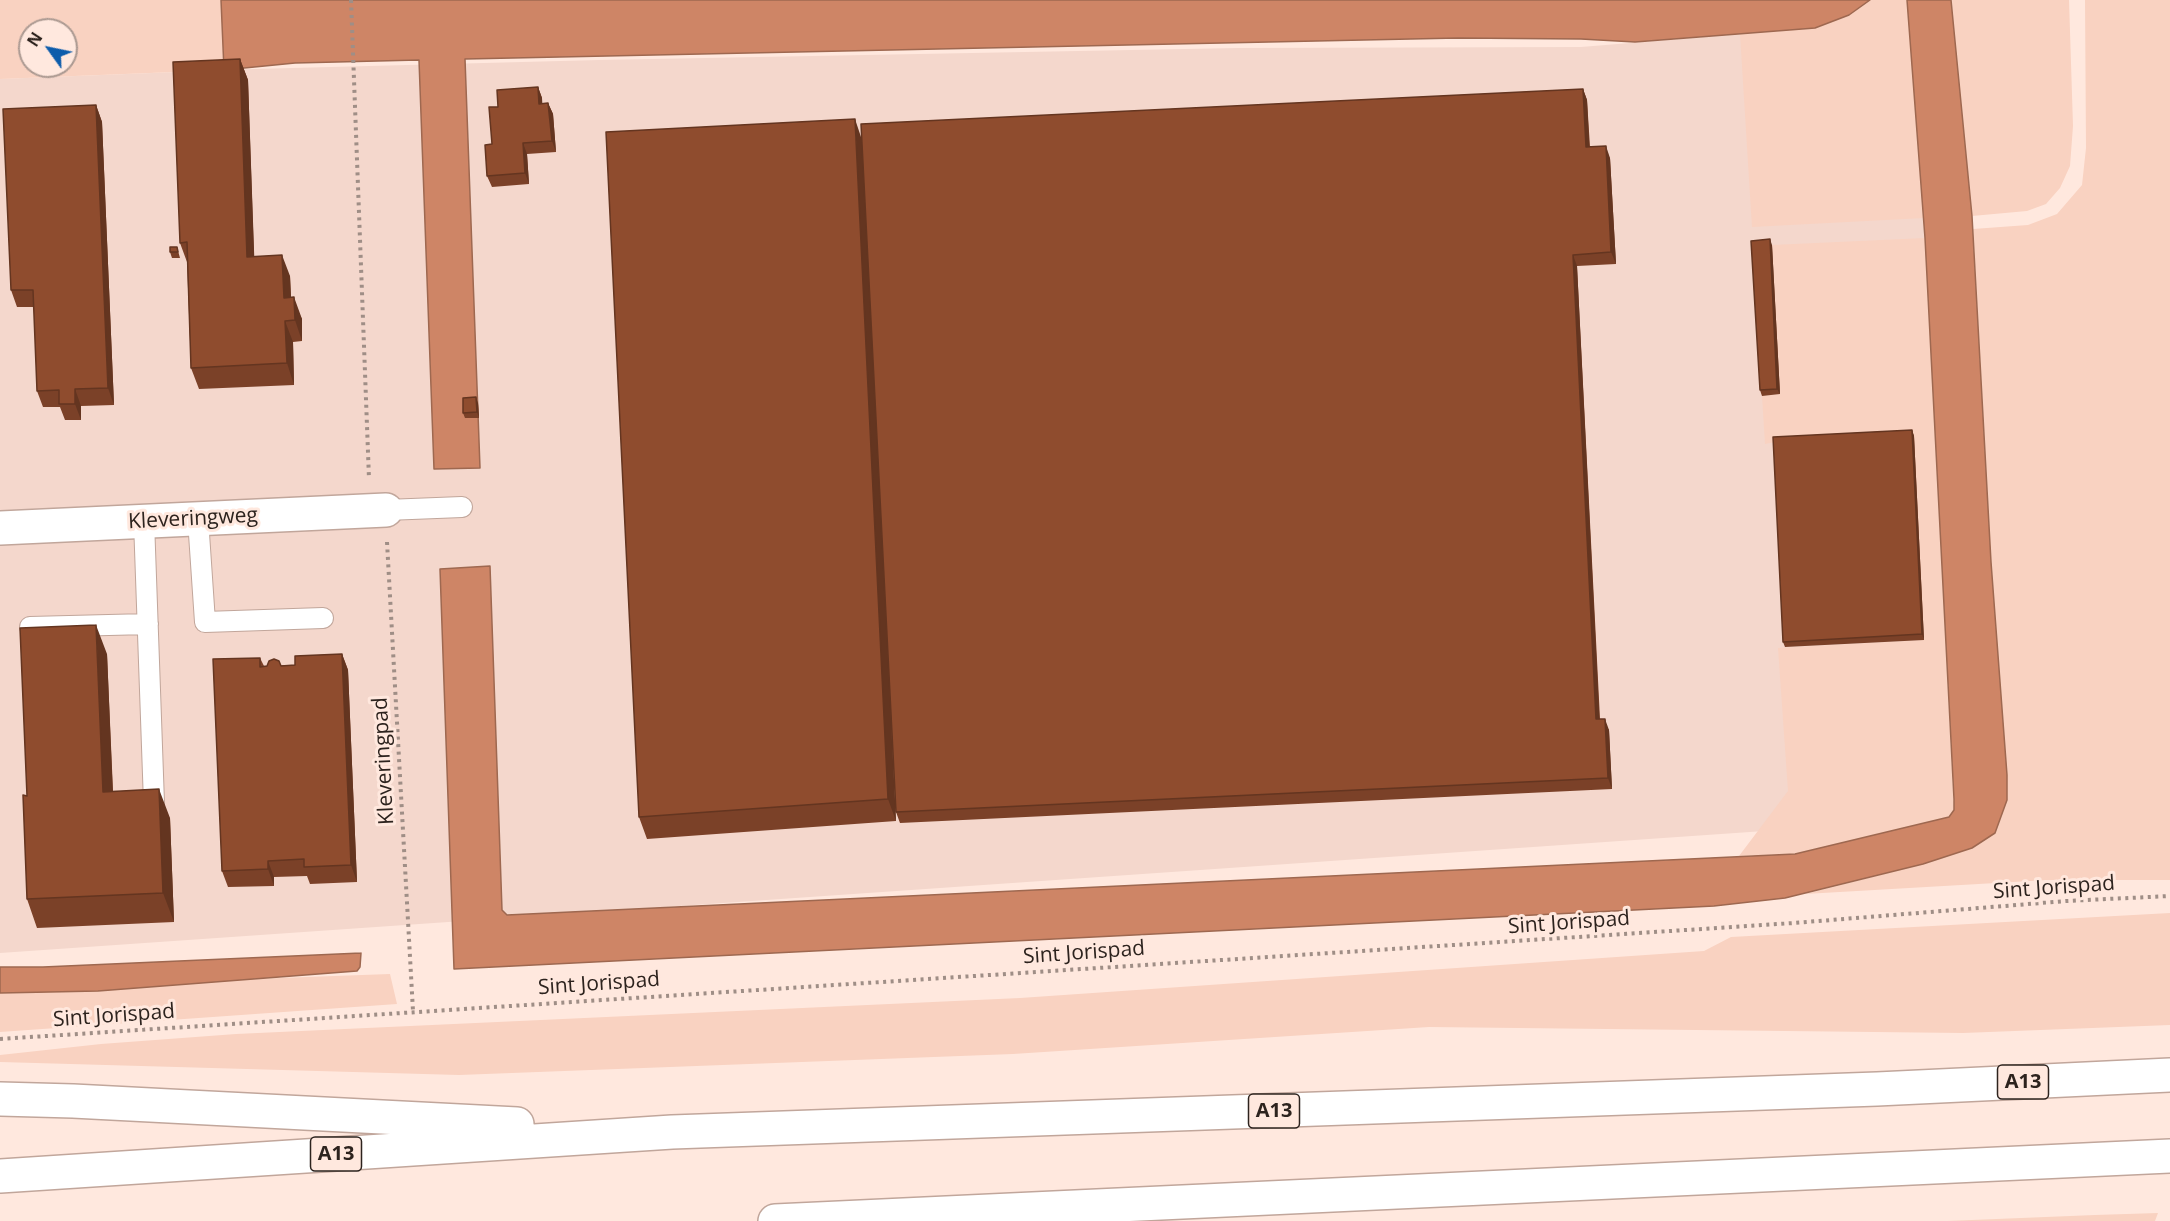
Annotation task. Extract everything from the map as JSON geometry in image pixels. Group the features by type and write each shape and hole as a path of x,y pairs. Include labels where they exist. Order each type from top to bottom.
{"main road":[{"name":"Kleveringweg","path":"0,528 378,511"},
{"name":"A13","path":"0,1176 672,1132 1877,1089 2170,1075"},
{"name":"A13","path":"0,1099 672,1132"},
{"path":"775,1221 2170,1155"}],"lane":[{"path":"378,511 462,507"},
{"path":"198,519 205,622 323,618"},
{"path":"144,521 154,803"},
{"path":"30,627 148,624"}],"path":[{"name":"Kleveringpad","path":"351,0 378,511 413,1011"},
{"name":"Sint Jorispad","path":"0,1039 1794,924 2066,901 2170,896"}],"shaded area":[{"path":"0,0 222,0 224,70 78,76 78,18 18,18 18,78 25,78 0,79"},
{"path":"221,0 1870,0 1849,15 1815,28 1635,42 1458,38 465,59 480,468 434,469 419,60 295,63 224,70"},
{"path":"1870,0 1907,0 1924,218 1752,227 1740,34 1815,28 1849,15"},
{"path":"1907,0 1951,0 1972,216 1991,562 2007,775 2007,800 1995,833 1972,848 1923,864 1785,898 1714,906 454,969 440,569 490,566 502,910 507,915 1795,854 1949,817 1954,810 1954,799 1925,238"},
{"path":"1951,0 2069,0 2073,126 2070,166 2060,188 2046,204 2027,211 1972,216"},
{"path":"2085,0 2170,0 2170,880 2048,880 1805,894 1923,864 1972,848 2007,800 1991,562 1973,229 2028,225 2057,214 2082,185 2086,148"},
{"path":"1912,8 1950,655 1938,819 0,953 0,79 78,78 78,76 254,69 599,60 1238,48 1581,47 1740,34"},
{"path":"1925,238 1954,810 1949,817 1943,820 1795,854 1739,856 1788,791 1778,648 1924,640 1916,495 1775,442 1765,444 1762,396 1779,394 1772,245"},
{"path":"2170,913 2170,1025 1963,1033 1429,1027 1013,1054 459,1075 0,1062 0,1055 101,1044 236,1034 1020,998 1704,951 1731,937"},
{"path":"361,953 360,967 357,971 98,991 0,993 0,967"},
{"path":"390,974 397,1004 0,1032 0,988"},
{"path":"2158,1213 2155,1221 1947,1221 2095,1215"}],"building":[{"path":"240,59 247,257 282,255 284,298 294,297 295,320 285,321 287,363 191,368 187,242 180,243 173,62"},
{"path":"538,87 539,104 548,103 552,141 523,143 525,173 487,176 485,145 492,144 489,107 498,107 497,90"},
{"path":"1583,89 1586,147 1606,146 1611,252 1573,255 1596,719 1605,719 1608,778 896,812 861,124"},
{"path":"96,105 108,388 75,389 75,404 59,404 59,390 37,391 33,290 11,290 3,109"},
{"path":"855,119 888,799 639,817 606,132"},
{"path":"1770,239 1777,389 1760,390 1751,241"},
{"path":"170,247 177,247 178,252 170,252"},
{"path":"476,397 477,412 463,413 463,398"},
{"path":"1912,430 1922,634 1783,642 1773,437"},
{"path":"96,625 103,792 159,789 163,893 27,899 23,795 27,796 20,628"},
{"path":"342,654 351,865 304,867 304,859 268,861 268,869 222,871 213,659 260,658 260,667 267,666 269,661 274,659 279,661 281,666 295,665 295,656"}]}
